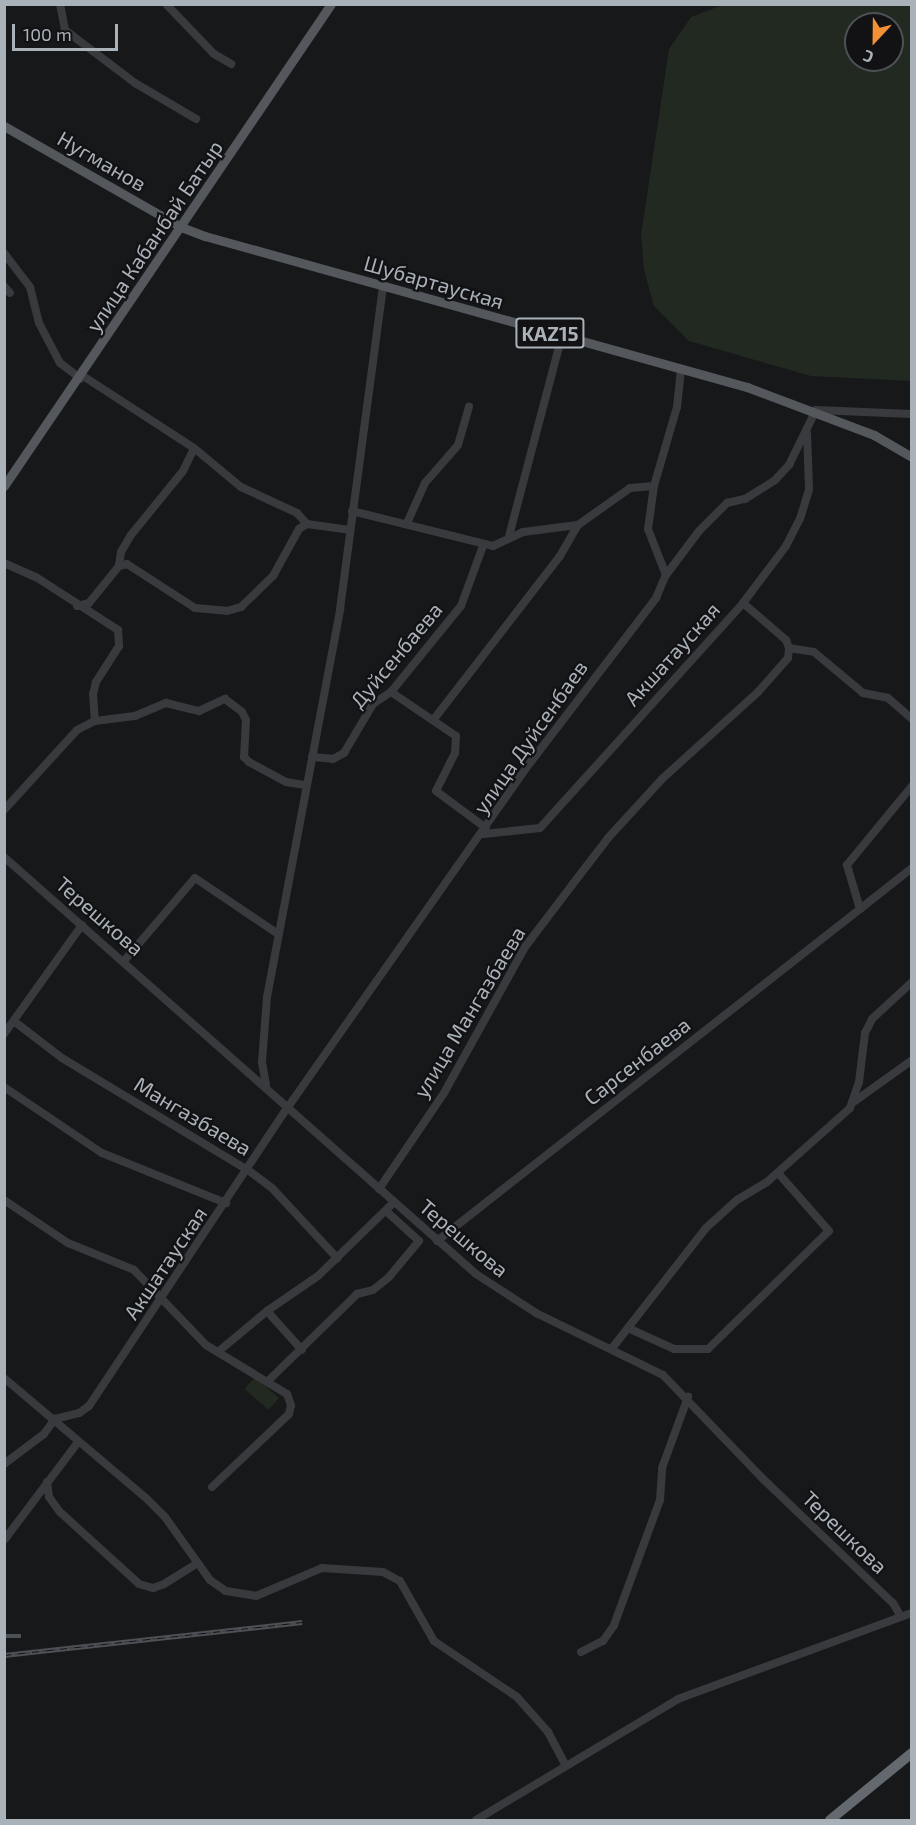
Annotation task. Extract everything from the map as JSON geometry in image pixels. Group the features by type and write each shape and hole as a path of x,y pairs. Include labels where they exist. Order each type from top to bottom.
{"highway":[{"path":"830,1821 912,1754"}],"main road":[{"name":"улица Кабанбай Батыр","path":"4,486 82,378 331,4"},
{"name":"Нугманов","path":"4,126 181,227"},
{"name":"Шубартауская","path":"181,227 681,369 816,410 874,435 912,457"}],"street":[{"path":"60,4 65,30 135,83 196,119"},
{"path":"166,4 214,54 231,64"},
{"path":"4,253 30,287 39,322 60,363 194,448 241,487 297,513 306,524 350,530"},
{"path":"266,1085 264,1028 278,934 331,668 383,286"},
{"path":"509,536 562,336"},
{"path":"666,575 648,530 654,486 677,408 681,369"},
{"path":"406,523 425,483 458,445 469,407"},
{"path":"816,410 912,414"},
{"name":"улица Дуйсенбаев","path":"288,1107 588,684 656,598 666,575 716,512 774,480 789,465 807,433 816,410"},
{"name":"Акшатауская","path":"485,831 540,828 743,603 786,546 800,519 809,489 807,433"},
{"path":"77,606 88,603 119,566 121,552 131,535 183,471 194,448"},
{"path":"434,719 560,556 578,525 630,488 654,486"},
{"path":"352,512 406,523 483,546 509,536 578,525"},
{"path":"119,566 137,568 195,608 227,611 241,607 273,576 299,529 306,524"},
{"name":"Дуйсенбаева","path":"312,757 333,759 345,753 373,704 391,692 461,606 483,546"},
{"path":"4,563 36,578 77,606 110,624 121,638 96,682 93,694 95,721"},
{"path":"743,603 786,640 789,648 814,652 863,693 888,698 912,719"},
{"name":"улица Мангазбаева","path":"379,1189 444,1093 525,947 608,838 662,779 758,692 788,658 789,648"},
{"path":"391,692 456,736 456,744 436,791 485,831"},
{"path":"4,810 65,741 95,721 135,716 166,703 199,711 225,699 246,720 244,757 286,782 306,785"},
{"path":"860,909 847,865 912,786"},
{"name":"Терешкова","path":"4,857 266,1085 437,1240 508,1297 613,1347 663,1375 688,1397 762,1478 893,1603 901,1617"},
{"name":"Сарсенбаева","path":"437,1240 912,868"},
{"path":"124,961 195,878 278,934"},
{"path":"4,1034 15,1022 82,925"},
{"path":"855,1101 865,1033 876,1012 912,982"},
{"name":"Мангазбаева","path":"15,1022 62,1058 248,1170 272,1188 338,1258"},
{"path":"613,1347 706,1228 778,1173 855,1101 912,1060"},
{"path":"4,1087 102,1153 226,1203"},
{"name":"Акшатауская","path":"55,1419 79,1413 89,1406 163,1300 288,1107"},
{"path":"628,1328 674,1348 708,1349 829,1231 778,1173"},
{"path":"4,1200 60,1239 134,1270 206,1345 269,1380 287,1394 291,1405 289,1414 212,1486"},
{"path":"219,1351 267,1311 338,1258 394,1202"},
{"path":"269,1380 357,1294 373,1290 389,1277 419,1241 386,1211"},
{"path":"267,1311 302,1350"},
{"path":"4,1378 55,1419 78,1442 165,1517 196,1564 210,1580 245,1597 281,1588 322,1568 383,1572 400,1581 434,1641 495,1679 517,1697 548,1732 565,1764"},
{"path":"581,1652 609,1635 626,1598 660,1500 662,1468 688,1397"},
{"path":"4,1464 44,1434 55,1419"},
{"path":"6,1539 78,1442"},
{"path":"47,1482 49,1497 60,1512 139,1584 153,1588 164,1584 196,1564"},
{"path":"476,1821 565,1764 678,1699 912,1613"}],"shaded area":[{"path":"725,4 911,5 911,381 811,376 689,341 654,306 644,270 641,235 669,49 691,17"},
{"path":"255,1377 279,1398 269,1410 245,1389"}],"railway":[{"path":"4,1655 302,1622"},
{"path":"4,1636 21,1636"}]}
